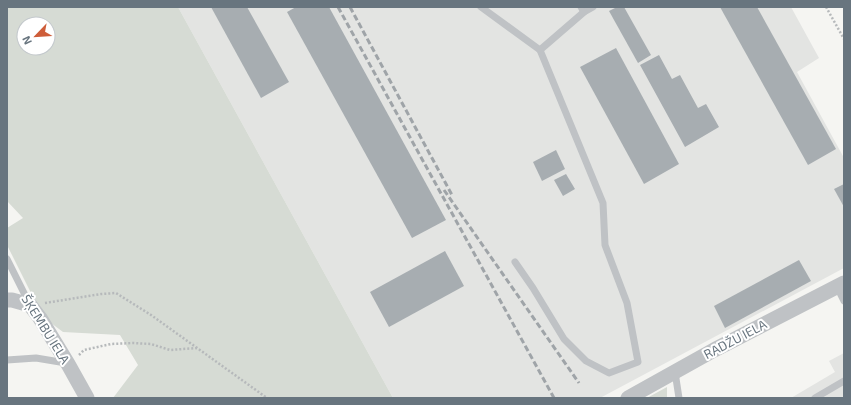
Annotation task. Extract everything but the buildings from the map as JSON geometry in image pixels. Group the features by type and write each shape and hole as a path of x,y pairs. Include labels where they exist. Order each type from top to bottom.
{"street":[{"name":"RADŽU IELA","path":"628,398 714,350 840,285"},
{"path":"7,300 30,305"},
{"name":"ŠĶEMBU IELA","path":"30,305 40,318 87,398"}],"lane":[{"path":"481,7 540,50 603,203 605,245 627,303 638,362 609,373 586,361 564,339 533,288 515,262"},
{"path":"540,50 582,10 593,7"},
{"name":"ŠĶEMBU IELA","path":"7,260 30,305"},
{"path":"840,285 844,301"},
{"path":"7,360 36,358 68,364"},
{"path":"675,372 678,398"},
{"path":"815,398 844,381"}],"path":[{"path":"826,7 844,39"},
{"path":"30,305 116,293 150,315 267,398"},
{"path":"68,364 84,350 111,344 151,344 170,350 197,348"}],"shaded area":[{"path":"7,7 178,7 393,398 113,398 138,365 120,335 63,332 43,317 7,245 7,228 23,218 7,201"},
{"path":"178,7 791,7 819,58 797,72 844,158 844,268 600,398 393,398"},
{"path":"844,353 844,398 791,398 835,372 829,361"},
{"path":"667,387 667,398 647,398"}],"railway":[{"path":"338,7 554,398"},
{"path":"350,7 452,195"},
{"path":"444,190 579,383"}]}
